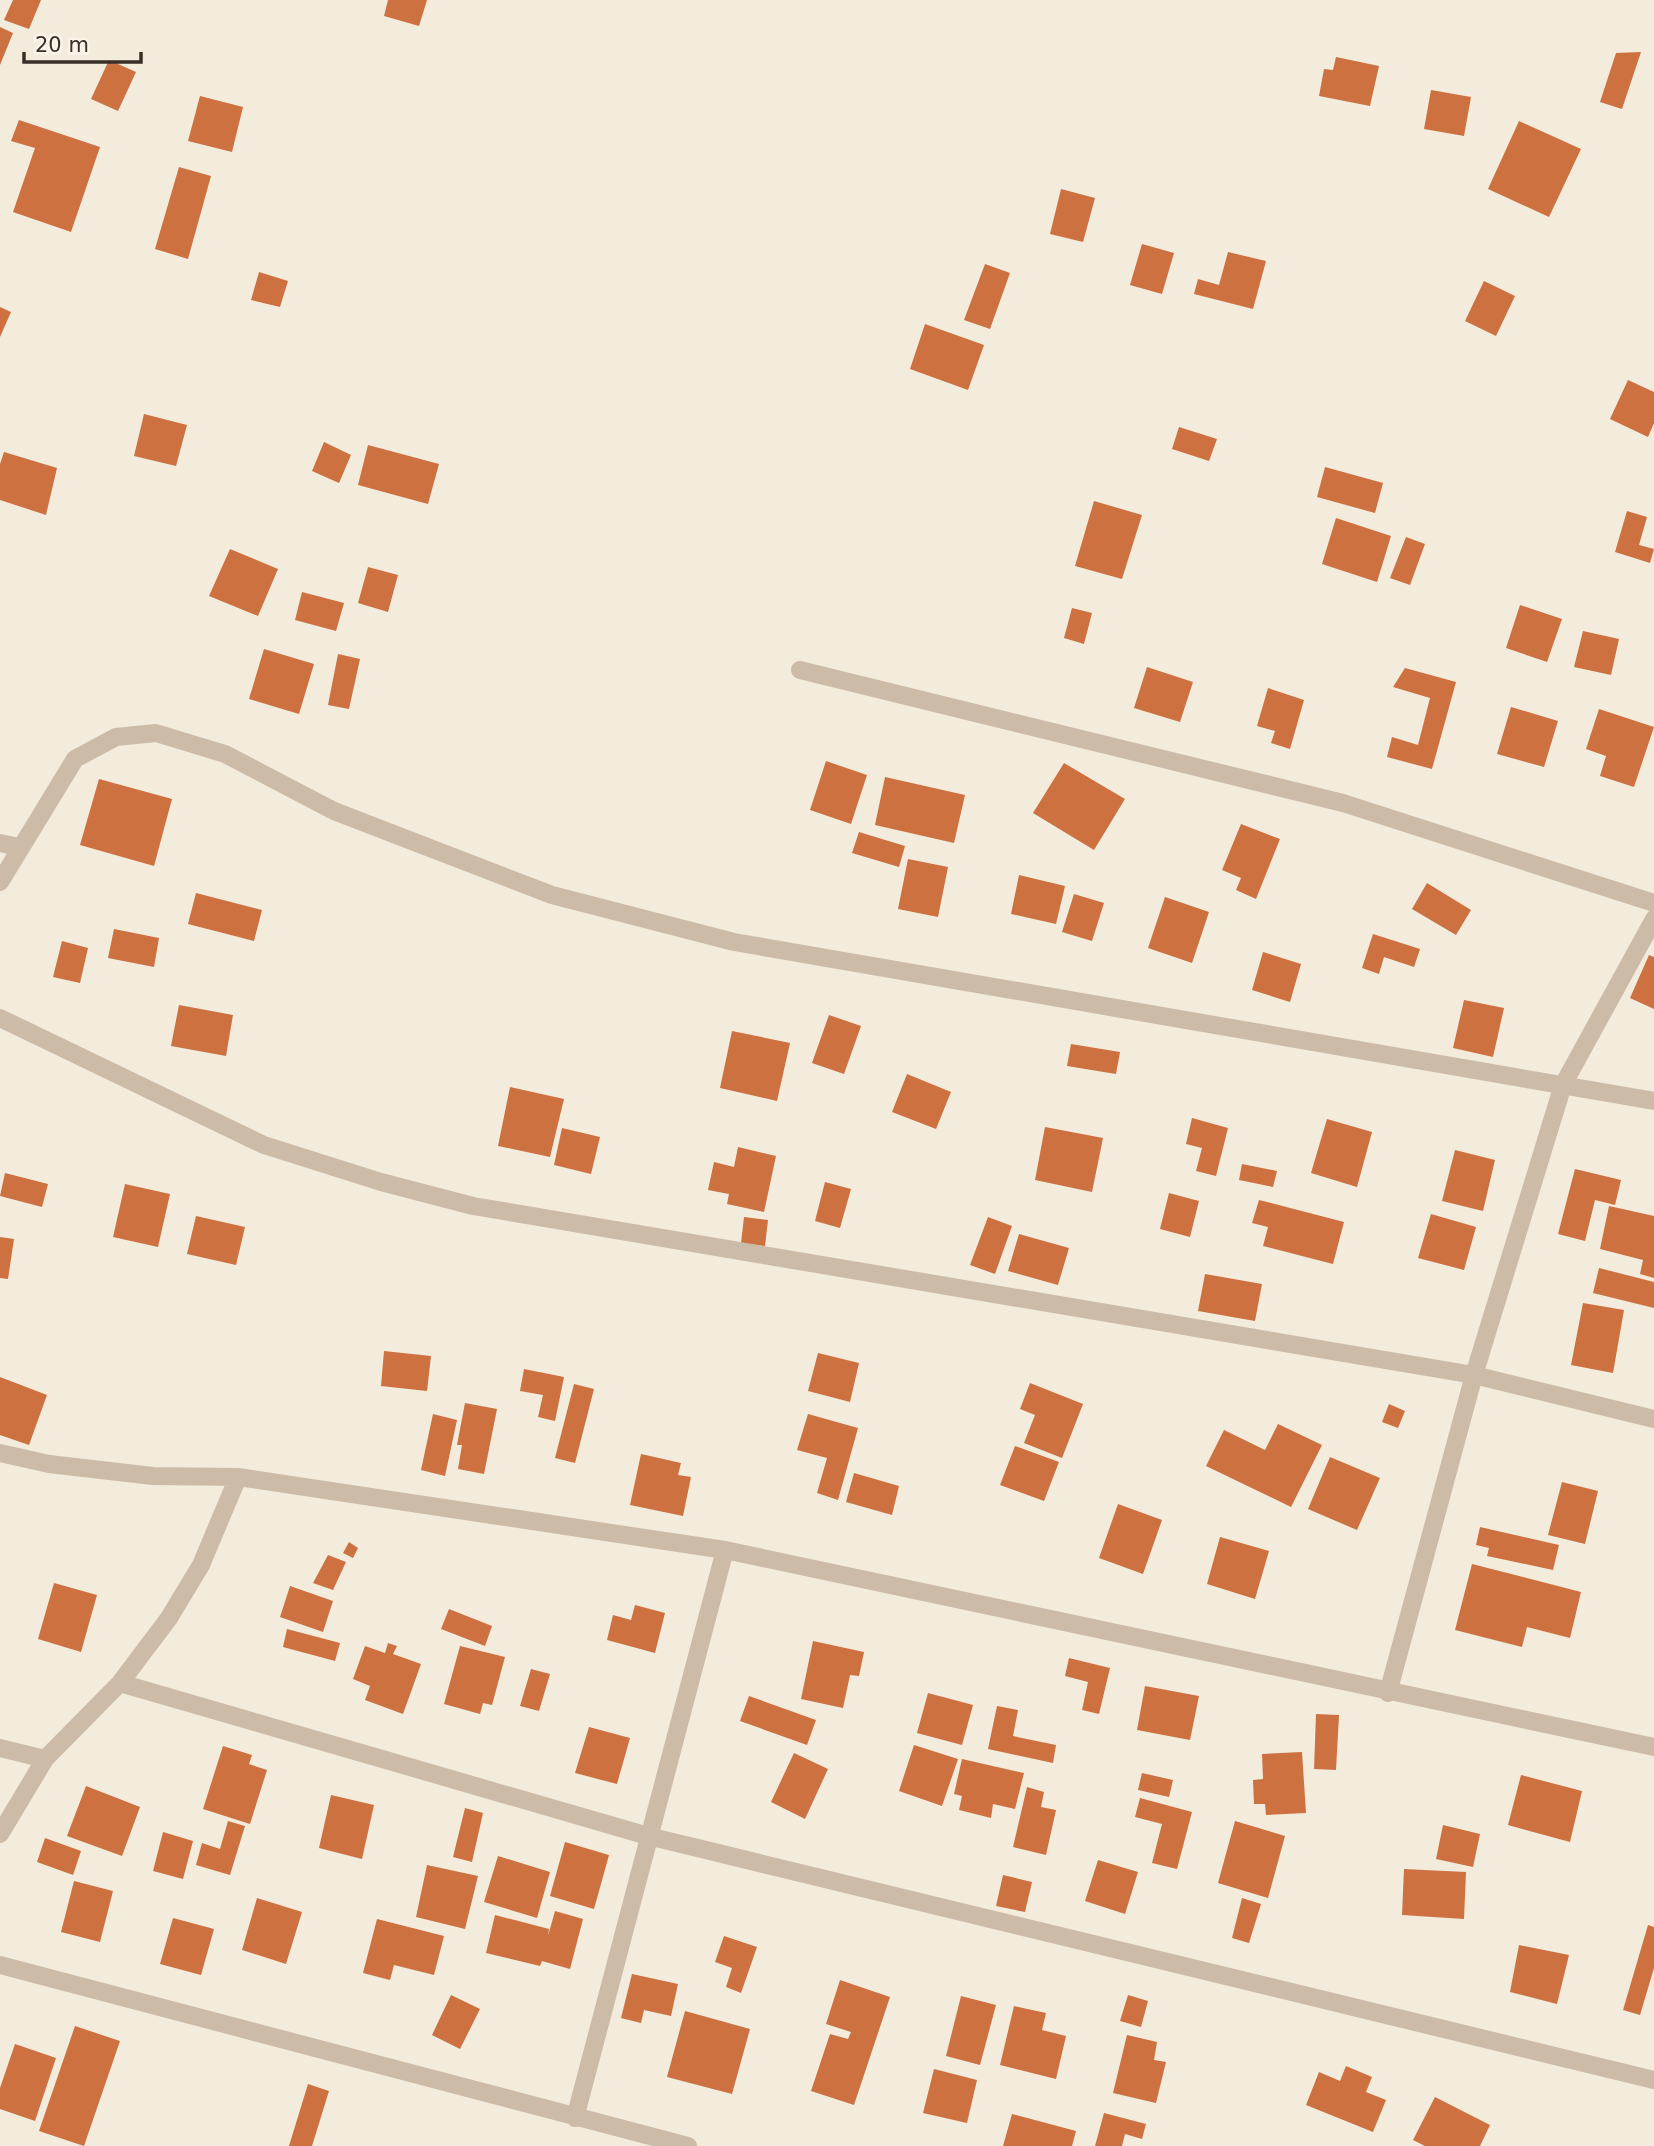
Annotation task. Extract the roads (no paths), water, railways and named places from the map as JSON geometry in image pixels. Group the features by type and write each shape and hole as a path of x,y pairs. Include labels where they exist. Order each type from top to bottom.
{"street":[{"path":"800,670 1343,803 1654,903"},
{"path":"0,882 75,759 116,737 156,733 225,754 334,811 552,895 734,942 1654,1101"},
{"path":"0,843 20,847"},
{"path":"1388,1693 1475,1375 1563,1085 1654,919"},
{"path":"0,1018 264,1145 381,1182 473,1206 1475,1375 1654,1419"},
{"path":"0,1453 50,1464 153,1476 238,1478 725,1550 1388,1693 1654,1747"},
{"path":"0,1835 45,1759 120,1683 169,1618 201,1565 238,1478"},
{"path":"575,2118 725,1550"},
{"path":"120,1683 648,1836 1654,2080"},
{"path":"0,1748 45,1759"},
{"path":"0,1965 688,2146"}]}
